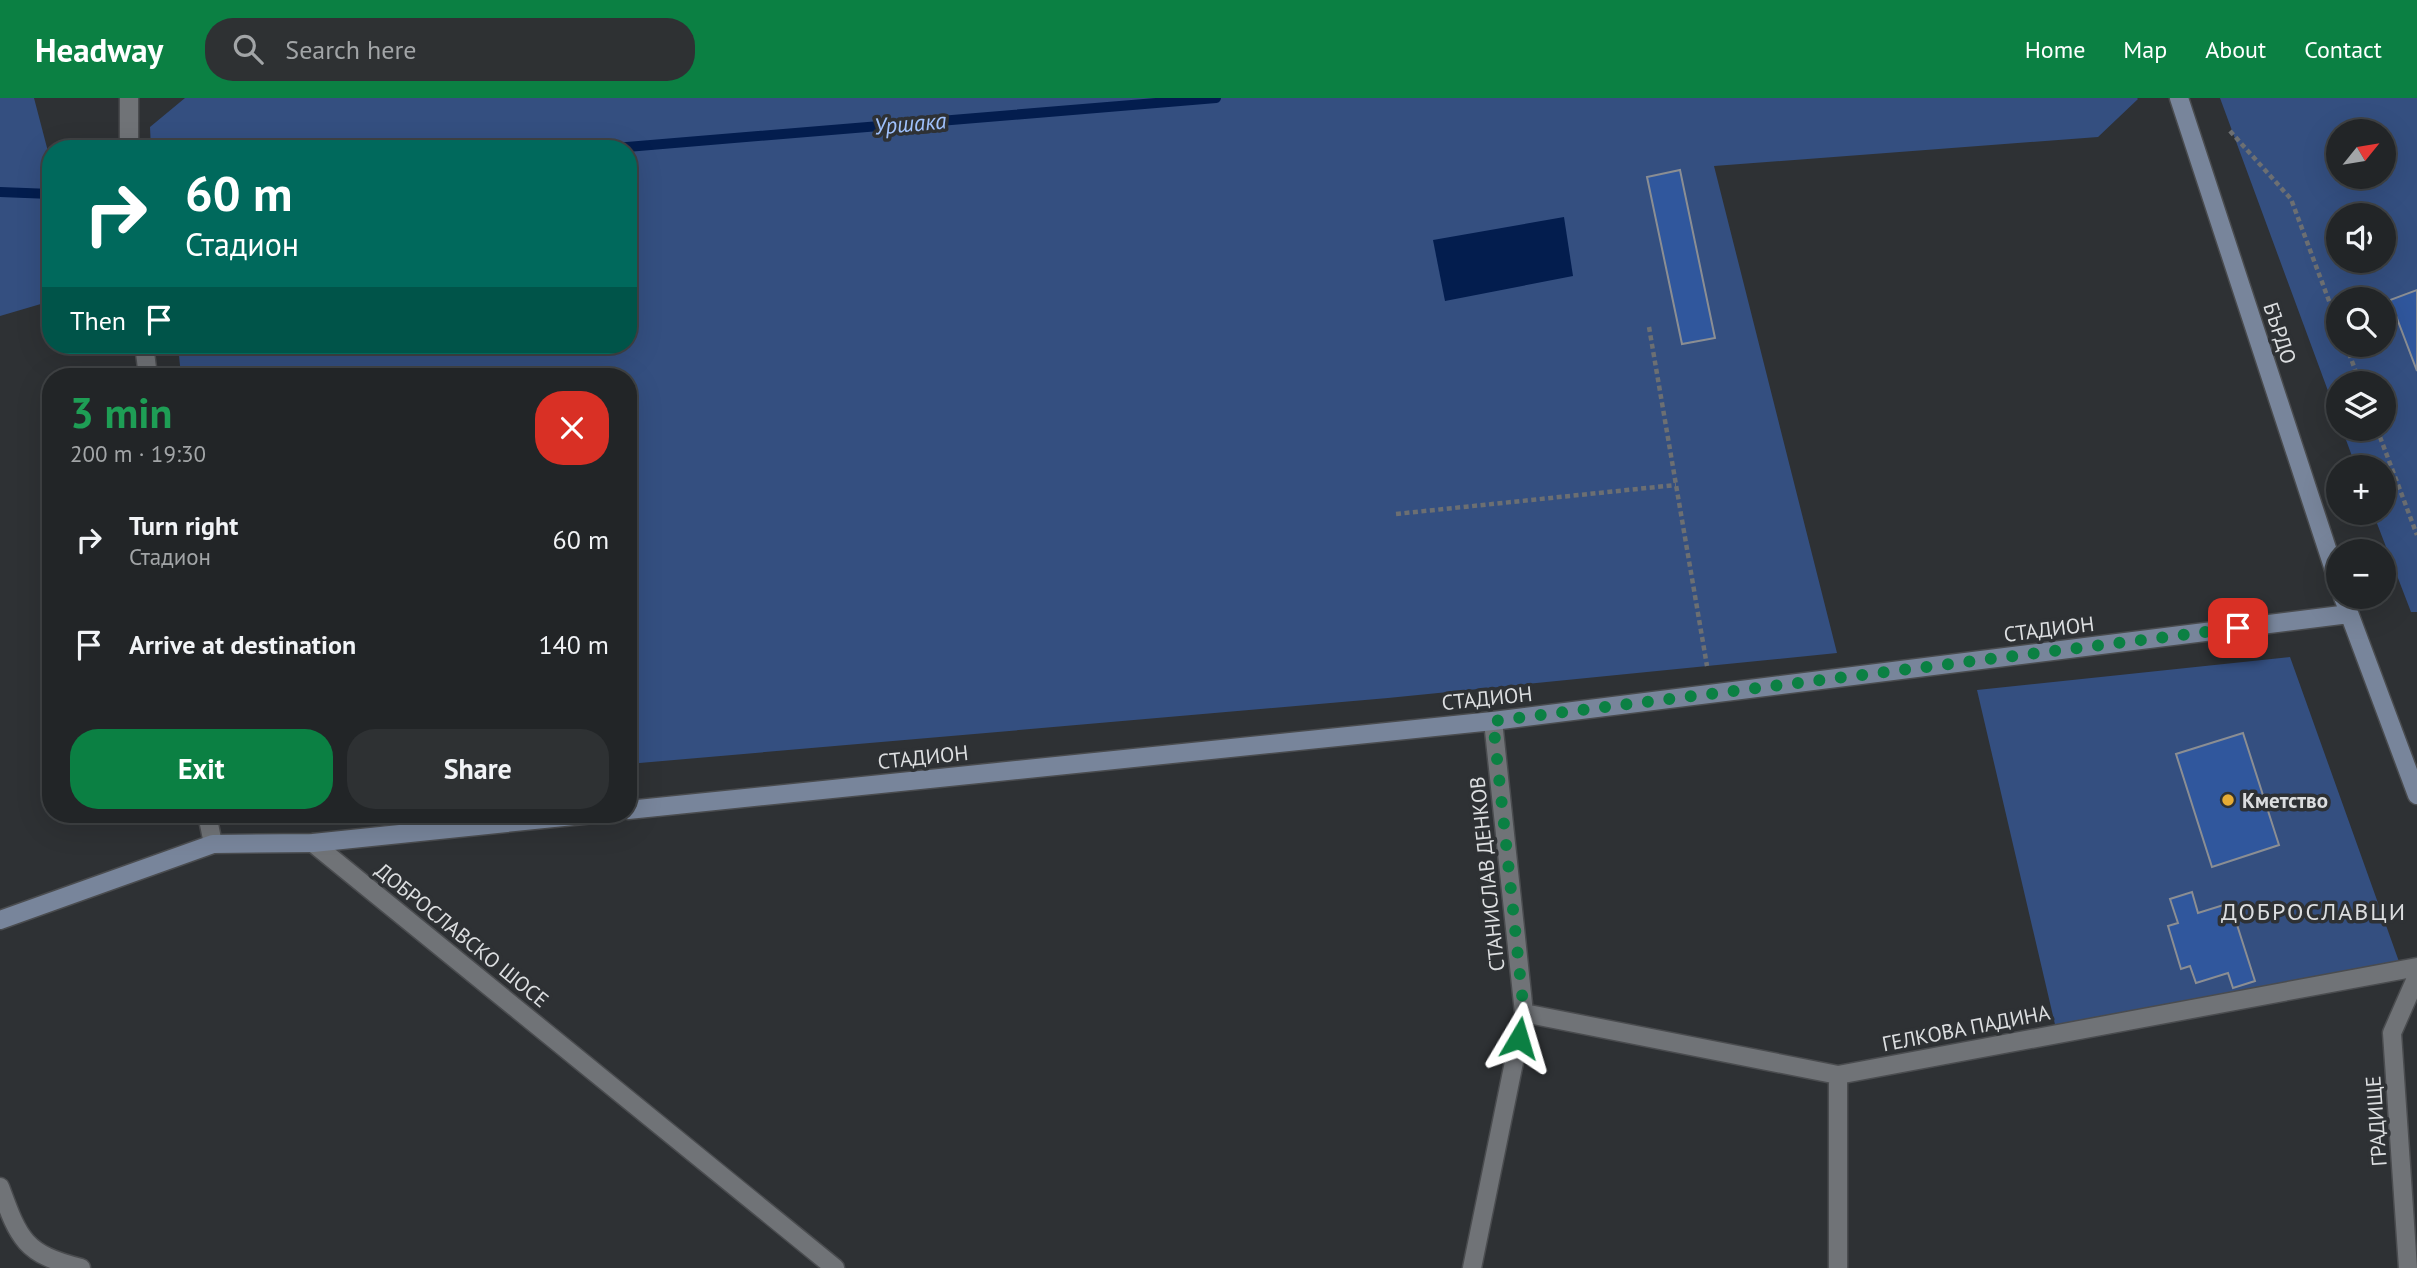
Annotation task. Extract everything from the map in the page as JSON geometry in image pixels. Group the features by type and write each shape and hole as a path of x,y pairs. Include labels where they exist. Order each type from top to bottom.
{"street":[{"path":"129,98 129,140"},
{"name":"БЪРДО","path":"2181,104 2326,545"},
{"path":"2347,609 2417,795"},
{"name":"СТАДИОН","path":"637,809 1493,721 2348,614"},
{"name":"СТАНИСЛАВ ДЕНКОВ","path":"1472,1268 1524,1013 1493,721"},
{"path":"209,823 213,844"},
{"path":"0,920 213,844 313,843 506,823"},
{"name":"ДОБРОСЛАВСКО ШОСЕ","path":"313,843 835,1268"},
{"name":"ГЕЛКОВА ПАДИНА","path":"1524,1013 1838,1075 2417,967"},
{"name":"ГРАДИЩЕ","path":"2408,1268 2392,1033 2417,976"},
{"path":"1838,1075 1838,1268"},
{"path":"0,1187 26,1246 54,1262 81,1268"}],"path":[{"path":"2230,131 2291,199 2326,293"},
{"path":"1649,327 1707,666"},
{"path":"2382,441 2417,535"},
{"path":"1396,514 1676,485"}],"shaded area":[{"path":"0,98 34,98 45,140 42,140 42,304 0,316"},
{"path":"185,98 2138,99 2098,137 1714,166 1837,653 1388,698 637,763 637,368 180,368 179,354 637,354 637,140 151,140 150,127"},
{"path":"2220,98 2417,98 2417,612 2411,612 2396,573 2396,539 2383,539 2378,525 2396,525 2396,455 2352,455 2346,441 2396,441 2396,371 2326,371 2326,385"},
{"path":"1564,217 1573,276 1445,301 1433,240"},
{"path":"2290,657 2402,970 2057,1033 1977,690"}],"building":[{"path":"1680,170 1715,338 1682,344 1647,177"},
{"path":"2417,290 2417,371 2396,316 2396,298"},
{"name":"Кметство","path":"2243,733 2279,845 2212,867 2176,754"},
{"path":"2192,892 2198,913 2230,903 2255,981 2233,988 2228,973 2196,983 2190,966 2181,969 2168,926 2178,923 2170,899"}],"waterway":[{"name":"Уршака","path":"637,146 1216,98"},
{"name":"Уршака","path":"0,192 42,194"}],"place":[{"name":"Кметство","path":"2228,800"}],"district":[{"name":"ДОБРОСЛАВЦИ","path":"2314,911"}],"route":[{"path":"1519,1038 1524,1013 1493,721 2238,628"}]}
